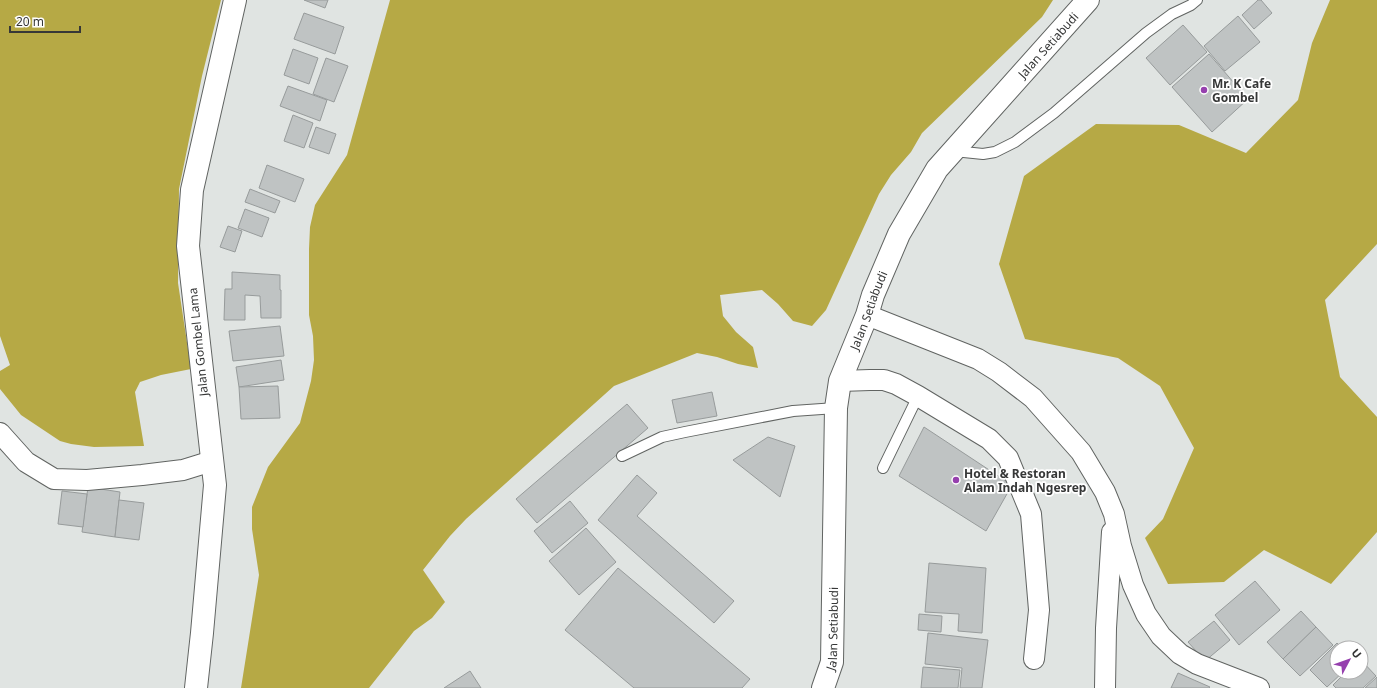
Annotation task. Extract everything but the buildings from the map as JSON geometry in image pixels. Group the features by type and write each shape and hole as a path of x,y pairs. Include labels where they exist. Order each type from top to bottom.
{"highway":[{"name":"Jalan Gombel Lama","path":"196,688 215,485 188,246 192,190 235,0"},
{"name":"Jalan Setiabudi","path":"823,688 832,662 836,408 840,381 867,315 873,295 899,234 937,169 1088,0"}],"street":[{"path":"867,315 978,358 1033,398 1081,452 1105,492 1114,514 1121,546 1133,584 1146,614 1161,636 1180,654 1197,664 1259,688"},
{"path":"840,381 884,380 896,384 989,439 1008,458 1031,514 1039,610 1034,658"},
{"path":"0,433 26,462 54,479 87,480 142,475 184,470 212,461"},
{"path":"1105,688 1106,628 1114,514"}],"lane":[{"path":"953,151 983,154 995,152 1015,142 1054,113 1146,33 1172,14 1191,5 1197,0"},
{"path":"883,468 918,396"},
{"path":"622,456 662,437 793,411 836,408"}],"shaded area":[{"path":"0,0 221,0 202,76 179,189 178,283 191,369 161,375 140,382 135,392 144,446 94,447 60,441 21,415 0,389 0,371 10,365 0,336"},
{"path":"390,0 1053,0 1042,17 922,133 911,152 891,175 879,194 826,310 812,326 793,321 778,304 762,290 720,295 723,316 736,332 753,347 758,368 697,353 614,386 466,519 450,536 423,570 445,602 432,618 414,631 369,688 241,688 259,575 252,529 252,507 268,467 300,423 311,381 314,360 313,336 309,315 310,227 315,205 347,155"},
{"path":"1330,0 1377,0 1377,244 1325,300 1340,377 1377,417 1377,532 1331,584 1264,550 1224,582 1168,584 1145,538 1163,519 1194,448 1160,386 1118,358 1025,339 999,264 1024,176 1096,124 1179,125 1246,153 1298,100 1312,43"}],"place":[{"name":"Mr. K Cafe Gombel","path":"1204,90"},
{"name":"Hotel & Restoran Alam Indah Ngesrep","path":"956,480"}]}
